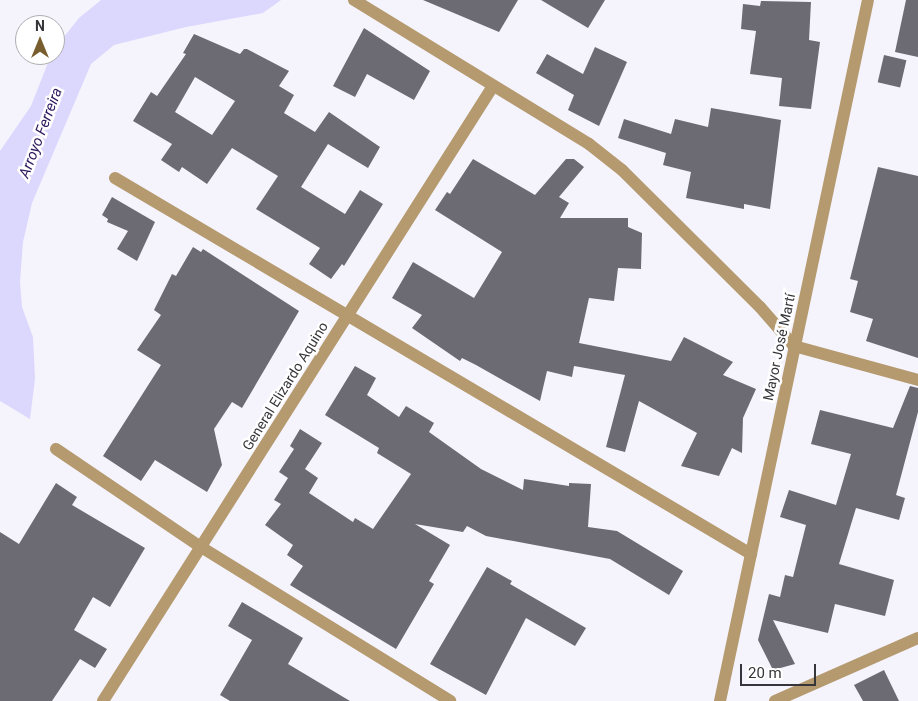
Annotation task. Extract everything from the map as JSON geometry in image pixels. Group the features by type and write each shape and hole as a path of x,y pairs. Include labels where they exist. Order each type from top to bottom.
{"street":[{"path":"354,0 589,144 622,170 760,307 794,346 823,356 918,380"},
{"name":"Mayor José Martí","path":"720,701 868,0"},
{"name":"General Elizardo Aquino","path":"103,701 493,86"},
{"path":"115,178 347,317 751,554"},
{"path":"56,449 201,546 450,701"},
{"path":"775,701 918,638"}],"water":[{"name":"Arroyo Ferreira","path":"101,0 281,0 263,13 186,27 114,45 91,64 32,203 23,242 20,282 22,307 33,337 35,379 30,419 0,401 0,151 31,106 47,65 65,65 65,36 79,18"}],"building":[{"path":"423,0 518,0 499,32"},
{"path":"541,0 605,0 588,28"},
{"path":"906,0 918,0 918,57 895,52"},
{"path":"761,1 811,2 809,40 820,42 811,109 779,106 782,78 750,74 756,31 741,29 743,4 760,6"},
{"path":"364,28 430,71 414,100 367,74 355,97 333,86"},
{"path":"194,34 240,54 244,49 247,49 289,71 279,86 294,95 284,113 315,132 329,112 380,147 368,168 328,144 301,187 345,214 360,190 383,204 344,266 342,264 331,279 309,264 320,248 256,209 278,176 232,148 207,184 182,167 179,172 161,160 172,144 133,121 151,92 157,96 186,54 183,53","holes":["195,77 235,101 212,135 175,112"]},
{"path":"595,47 627,62 599,126 568,110 574,95 536,73 547,54 583,74"},
{"path":"884,55 906,60 900,87 878,82"},
{"path":"711,108 781,120 770,209 744,204 744,209 686,198 691,172 663,165 666,153 618,138 624,119 671,134 675,119 708,127"},
{"path":"473,159 535,195 566,159 574,159 584,167 559,197 569,203 560,218 628,218 628,227 642,233 641,269 618,268 614,301 589,298 579,343 671,361 684,337 733,362 723,375 756,389 743,418 742,453 732,448 719,476 681,466 697,433 639,401 625,452 606,447 625,375 574,366 572,377 547,371 540,401 462,358 460,361 412,328 422,315 392,298 413,262 474,298 502,252 435,210 447,192 450,194"},
{"path":"878,167 918,176 918,358 866,341 873,319 850,312 858,281 850,279"},
{"path":"112,197 155,222 137,261 117,249 128,231 107,222 108,219 102,215"},
{"path":"193,247 201,252 203,249 299,311 242,408 232,402 214,429 222,465 207,492 155,460 141,481 103,456 161,365 137,350 161,315 154,310 172,274 176,276"},
{"path":"355,366 376,378 367,395 399,417 406,406 434,423 429,432 481,469 523,490 524,479 569,486 569,483 591,484 588,527 617,531 683,571 669,595 610,559 486,536 467,526 463,532 415,524 450,545 429,581 434,584 396,649 290,585 303,566 287,555 293,545 265,525 281,504 274,500 288,478 279,472 294,449 290,446 300,429 322,443 305,469 318,478 309,493 353,522 355,518 373,529 411,474 377,453 379,448 325,415"},
{"path":"910,386 918,388 918,412 896,495 905,498 899,520 856,508 839,564 894,580 885,616 835,604 828,633 773,620 795,664 773,670 758,640 769,594 780,597 785,575 793,577 806,525 780,517 789,490 836,505 851,454 811,444 820,410 893,428"},
{"path":"56,483 77,497 72,505 145,548 110,607 93,597 74,630 107,649 95,668 80,659 52,701 0,701 0,532 19,544"},
{"path":"487,567 512,581 510,584 586,628 575,646 526,618 486,695 430,664"},
{"path":"242,602 303,638 288,664 350,701 230,701 220,695 252,640 228,626"},
{"path":"884,670 899,701 863,701 854,685"}]}
